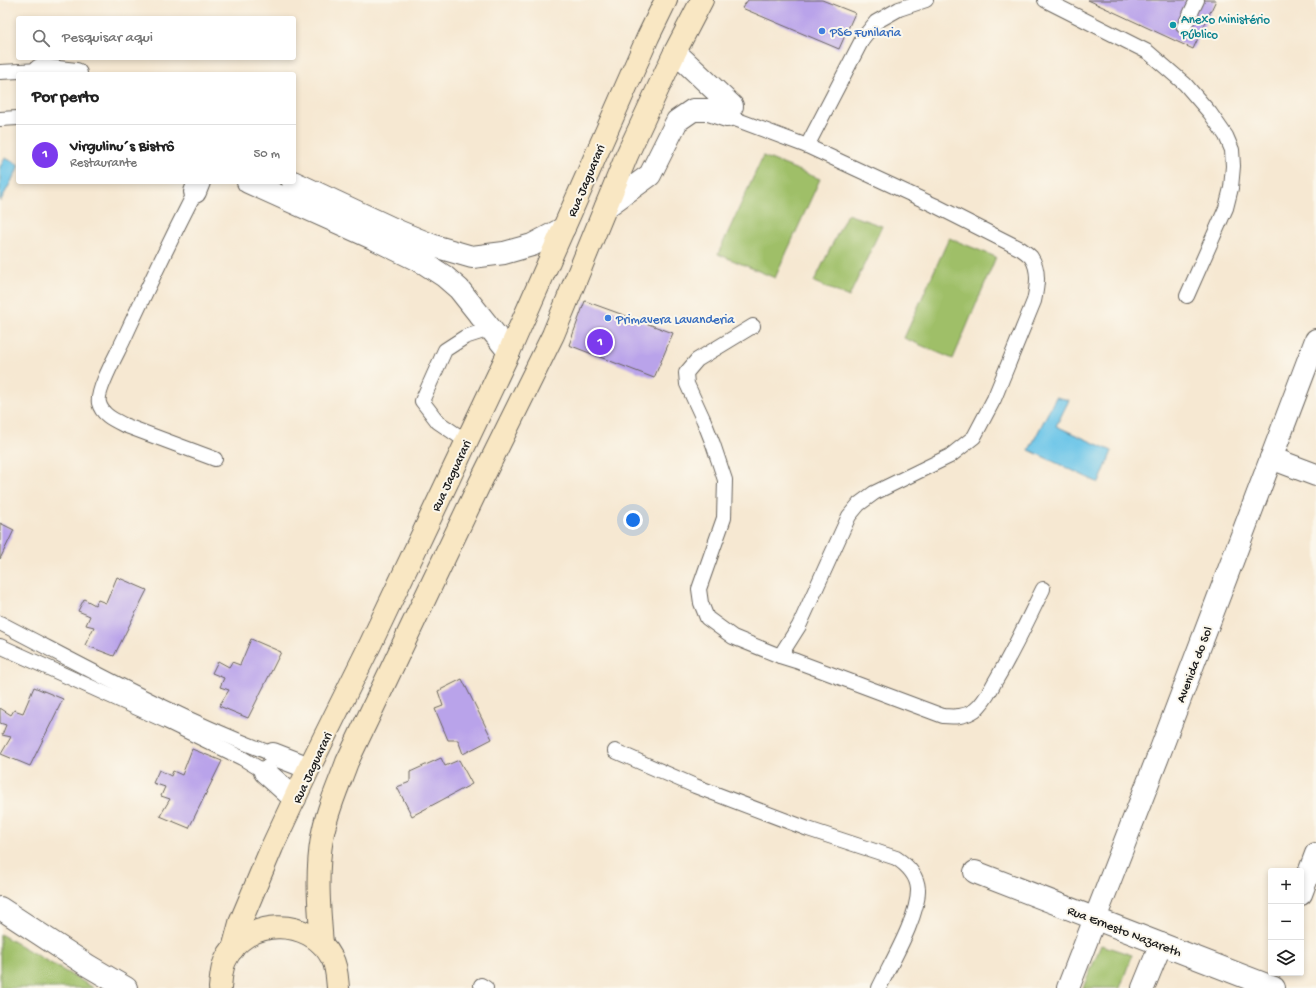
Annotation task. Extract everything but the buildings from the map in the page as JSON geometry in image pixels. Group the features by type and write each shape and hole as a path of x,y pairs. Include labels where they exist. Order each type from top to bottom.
{"main road":[{"name":"Rua Jaguarari","path":"233,949 240,923 256,882 309,768 370,645 509,352 648,37 666,0"},
{"path":"322,944 318,868 322,836 347,762 552,335 627,155 675,52 702,0"},
{"path":"220,988 221,975 225,961 233,949 248,935 266,928 286,927 305,932 322,944 332,958 337,975 338,988"}],"street":[{"path":"675,52 730,111"},
{"path":"40,70 58,72"},
{"path":"606,207 650,175 677,122 693,110 730,111"},
{"path":"296,183 400,232 434,246 472,257 504,253 532,245 564,228"},
{"path":"252,184 377,240 424,263 444,276 459,289 509,352"},
{"path":"459,289 472,257"},
{"name":"Avenida do Sol","path":"1068,988 1161,749 1316,340"},
{"path":"1271,458 1316,475"},
{"path":"269,763 309,768"},
{"path":"269,763 295,799"},
{"path":"1304,886 1316,854"},
{"name":"Rua Ernesto Nazareth","path":"975,872 1161,944 1271,982"},
{"path":"0,908 87,966 126,988"},
{"path":"1143,988 1161,944"}],"lane":[{"path":"807,146 863,38 876,22 899,9 926,0"},
{"path":"1045,0 1148,52 1185,84 1210,113 1226,136 1232,150 1233,166 1230,197 1187,296"},
{"path":"1184,27 1197,0"},
{"path":"0,72 40,70"},
{"path":"730,111 934,205 1021,249 1031,258 1037,275 1037,286 1034,301 994,399 974,437 950,456 874,493 859,504 849,516 799,626 780,656"},
{"path":"0,119 16,118"},
{"path":"197,187 109,371 100,393 99,403 104,412 111,418 124,425 215,459"},
{"path":"753,326 697,360 686,373 687,384 704,421 725,480 724,518 699,589 701,603 707,618 733,637 780,656 943,716 955,717 966,715 975,710 983,702 1005,665 1043,589"},
{"path":"466,441 438,422 422,401 445,350 465,337 490,329"},
{"path":"0,623 122,686 250,746 269,763"},
{"path":"0,646 166,721 242,758 269,763"},
{"path":"615,751 695,786 808,829 896,858 906,864 913,873 917,884 918,889 916,904 910,925 879,988"}],"green space":[{"path":"763,156 820,179 775,278 718,254"},
{"path":"847,214 882,226 849,297 814,282"},
{"path":"949,238 996,257 953,359 904,338"},
{"path":"0,934 94,988 0,988"},
{"path":"1101,945 1132,955 1120,988 1083,988"}],"water":[{"path":"5,158 16,163 16,173 0,202 0,167"},
{"path":"1056,397 1069,400 1056,426 1112,451 1099,483 1029,450"}],"place":[{"name":"Anexo Ministério Público","path":"1173,25"},
{"name":"PSG Funilaria","path":"822,31"},
{"name":"Primavera Lavanderia","path":"608,318"},
{"name":"Virgulinu´s Bistrô","path":"600,342"}]}
